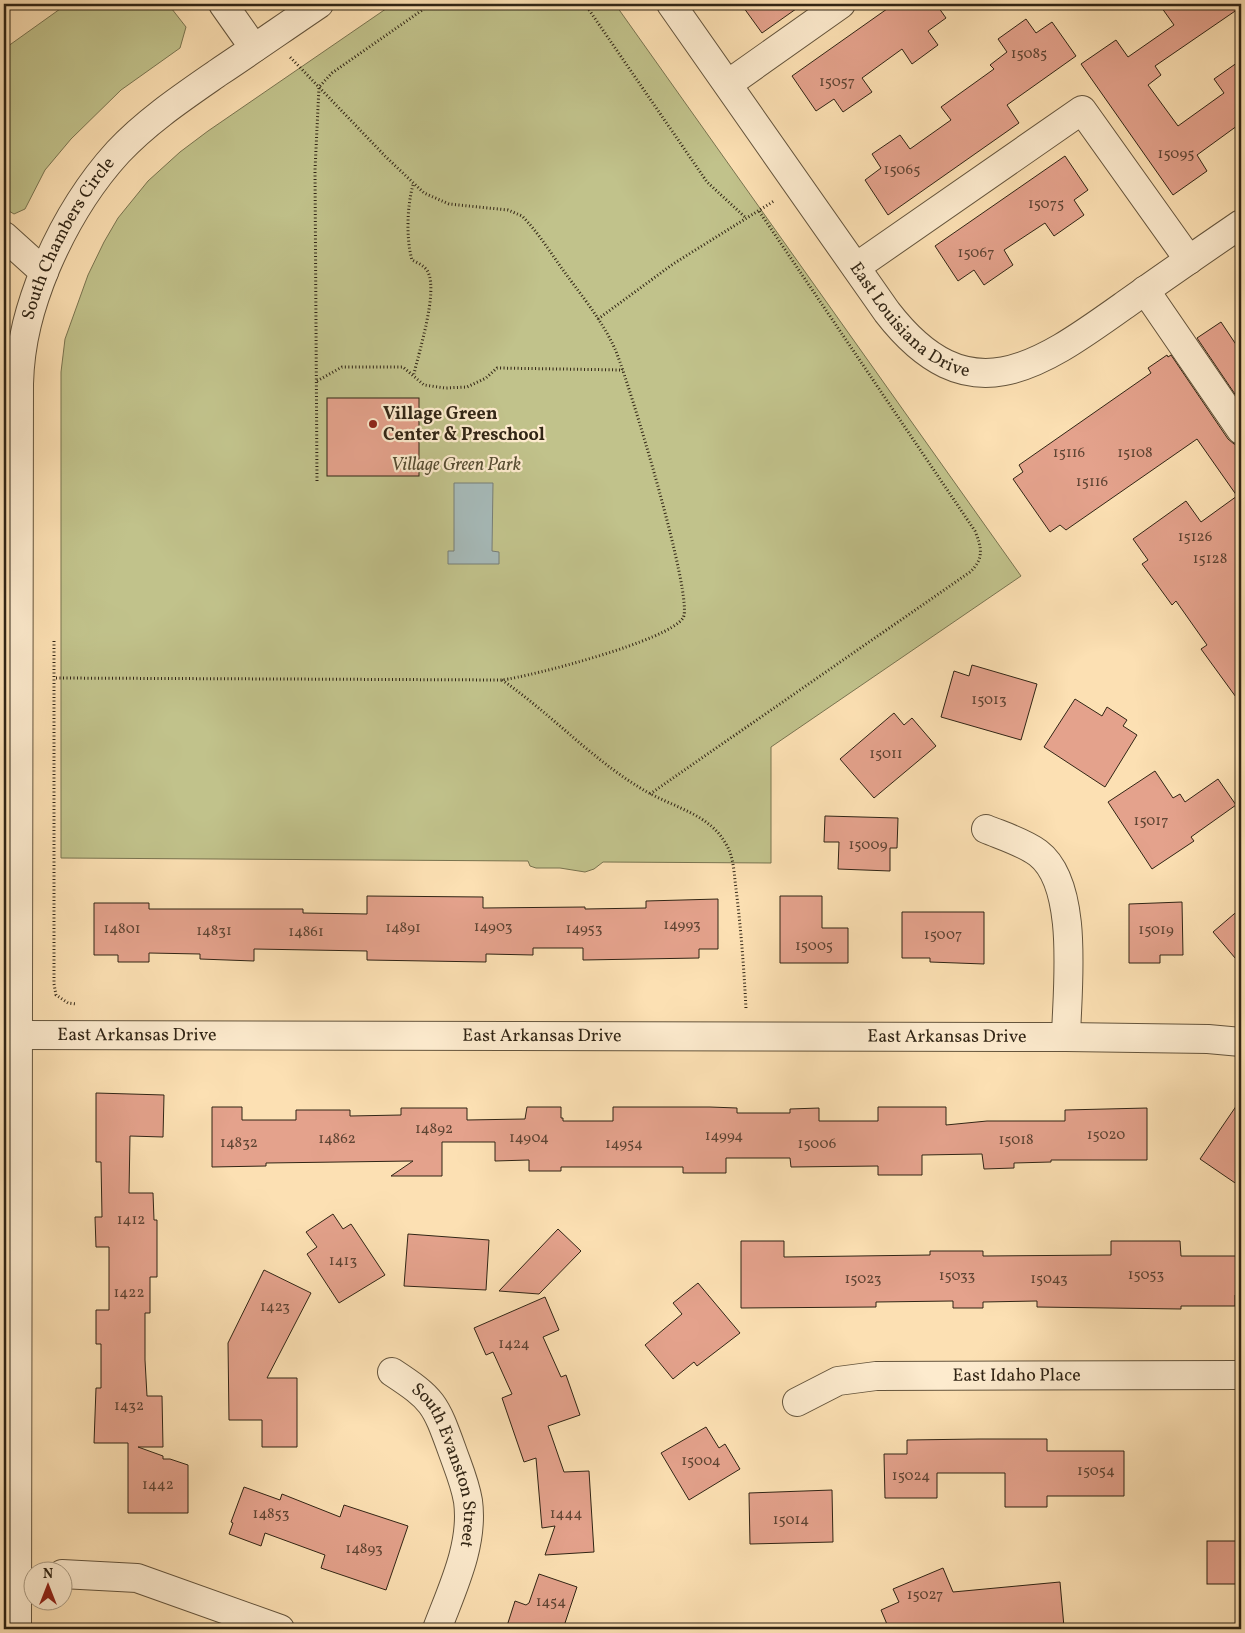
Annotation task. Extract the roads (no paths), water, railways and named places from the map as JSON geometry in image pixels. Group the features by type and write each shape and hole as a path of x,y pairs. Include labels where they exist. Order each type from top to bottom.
{"street":[{"path":"223,4 264,41"},
{"name":"South Chambers Circle","path":"24,1560 11,1382 17,1035 11,642 19,370 24,330 44,272 74,210 91,185 118,153 160,114 319,4"},
{"name":"East Louisiana Drive","path":"671,4 887,312 915,345 944,364 980,373 1013,370 1041,360 1074,341 1241,224"},
{"path":"728,84 841,4"},
{"path":"856,267 1082,110 1189,260"},
{"path":"4,236 44,272"},
{"path":"1145,290 1241,430"},
{"path":"986,829 1037,853 1046,861 1058,881 1066,922 1066,1037"},
{"name":"East Arkansas Drive","path":"17,1035 747,1035 1208,1039 1241,1042"},
{"name":"South Evanston Street","path":"392,1372 423,1392 433,1404 441,1419 467,1495 469,1515 466,1543 437,1629"},
{"name":"East Idaho Place","path":"797,1402 838,1381 876,1376 1241,1375"},
{"path":"72,1575 137,1578 280,1629"},
{"name":"South Chambers Circle","path":"17,1629 22,1594"}],"place":[{"name":"Village Green Center & Preschool","path":"373,424"}],"park label":[{"name":"Village Green Park","path":"456,465"}]}
